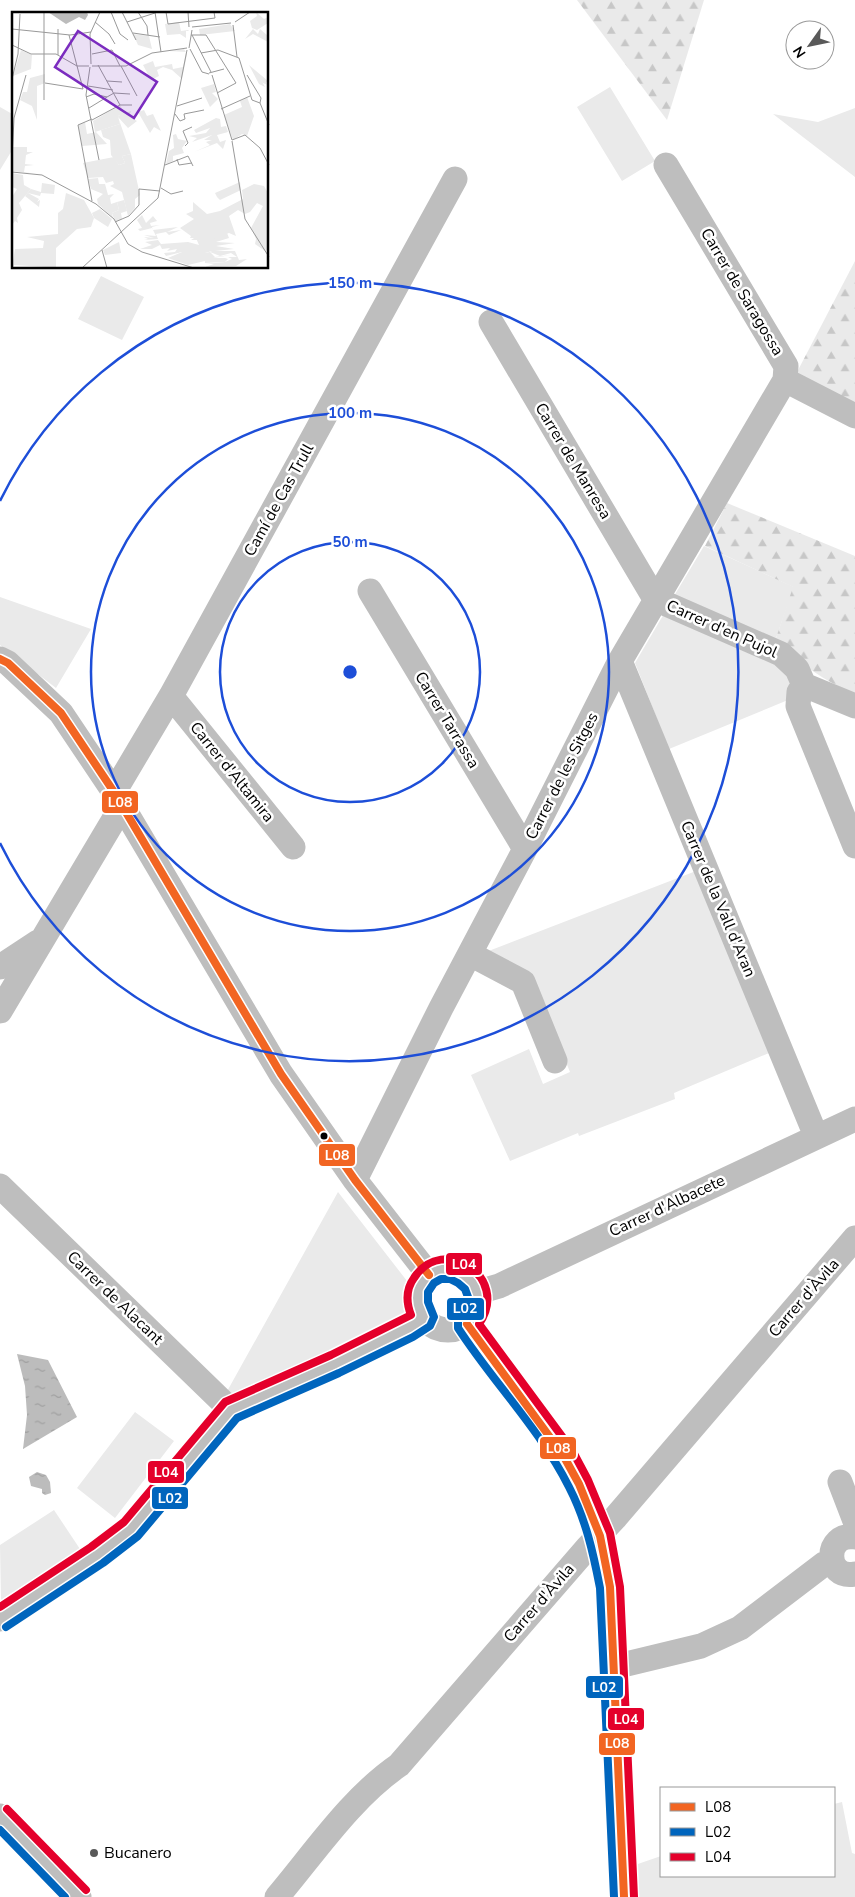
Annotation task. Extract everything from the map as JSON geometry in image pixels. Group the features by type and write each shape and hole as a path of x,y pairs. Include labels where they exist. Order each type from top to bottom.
{"street":[{"name":"Carrer de Saragossa","path":"666,165 786,366 785,380"},
{"name":"Camí de Cas Trull","path":"0,1011 42,940 171,696 456,179"},
{"name":"Carrer de Manresa","path":"491,322 655,599"},
{"path":"785,380 855,416"},
{"name":"Carrer de les Sitges","path":"355,1180 441,1008 525,849 620,661 785,380"},
{"name":"Carrer Tarrassa","path":"370,591 525,849"},
{"name":"Carrer d'en Pujol","path":"655,599 781,654 797,669 804,684"},
{"path":"0,659 8,663 61,713 118,799 281,1074 355,1180 429,1275"},
{"name":"Carrer de la Vall d'Aran","path":"620,661 816,1136"},
{"path":"855,706 804,684 799,692 798,706 855,846"},
{"name":"Carrer d'Altamira","path":"171,696 293,847"},
{"path":"0,967 42,940"},
{"path":"470,954 523,982 555,1061"},
{"name":"Carrer d'Albacete","path":"478,1292 499,1286 855,1119"},
{"name":"Carrer de Alacant","path":"0,1186 230,1410"},
{"name":"Carrer d'Àvila","path":"277,1897 358,1800 378,1779 399,1764 588,1547 600,1536 855,1238"},
{"path":"440,1270 458,1270 472,1281 478,1292 477,1309 467,1324 460,1328 444,1330 429,1324 418,1308 421,1284 429,1275 440,1270"},
{"path":"0,1618 97,1555 131,1530 230,1410 335,1364 409,1328 424,1318"},
{"path":"467,1324 563,1455 579,1484 600,1536 610,1587 624,1897"},
{"path":"840,1482 855,1521"},
{"path":"855,1537 845,1537 835,1544 832,1549 832,1561 840,1572 855,1574"},
{"path":"614,1667 701,1646 740,1628 824,1564 832,1561"},
{"path":"0,1816 79,1897"}],"green space":[{"path":"577,0 704,0 667,120"},
{"path":"610,87 655,161 622,181 577,107"},
{"path":"0,107 12,114 12,150 0,170"},
{"path":"855,108 855,177 773,114 818,122"},
{"path":"855,261 855,404 796,374"},
{"path":"101,276 144,297 122,340 78,319"},
{"path":"727,503 855,556 855,694 803,664 775,641 793,587 705,546"},
{"path":"704,546 794,587 775,641 674,596"},
{"path":"0,597 91,629 56,688 0,645"},
{"path":"665,612 778,661 791,674 788,700 669,749 635,663"},
{"path":"696,871 769,1053 674,1093 675,1099 579,1136 578,1133 510,1161 471,1075 529,1049 543,1084 570,1072 536,988 486,952"},
{"path":"338,1192 407,1281 403,1296 404,1313 399,1321 233,1400 225,1395"},
{"path":"135,1412 174,1441 115,1518 77,1488"},
{"path":"54,1510 80,1549 1,1600 0,1545"},
{"path":"842,1802 852,1853 855,1854 855,1897 637,1897 635,1865 660,1856 660,1877 835,1877 835,1804"}],"water":[{"path":"17,1354 48,1360 77,1417 23,1449 27,1415 25,1386"},
{"path":"37,1472 46,1475 50,1482 51,1493 45,1495 42,1493 42,1489 31,1486 29,1477"}],"transit line":[{"name":"L08","path":"0,659 8,663 61,713 114,792 281,1074 355,1180 429,1275"},
{"name":"L04","path":"0,1607 91,1547 124,1522 225,1402 331,1355 411,1315 408,1305 408,1291 414,1278 426,1265 441,1260 456,1260 469,1266 480,1277 486,1291 487,1307 479,1324 572,1450 588,1480 610,1533 620,1587 634,1897"},
{"name":"L02","path":"6,1627 103,1563 138,1536 237,1418 339,1373 413,1337 430,1326 434,1317 428,1302 428,1292 434,1283 441,1279 450,1279 465,1289 468,1297 467,1306 458,1321 458,1328 530,1425 557,1466 580,1512 592,1549 600,1588 614,1897"},
{"name":"L08","path":"467,1324 563,1455 579,1484 600,1536 610,1587 624,1897"},
{"name":"L04","path":"7,1809 86,1890"},
{"name":"L02","path":"0,1830 65,1897"}],"place":[{"name":"Bucanero","path":"94,1853"}]}
